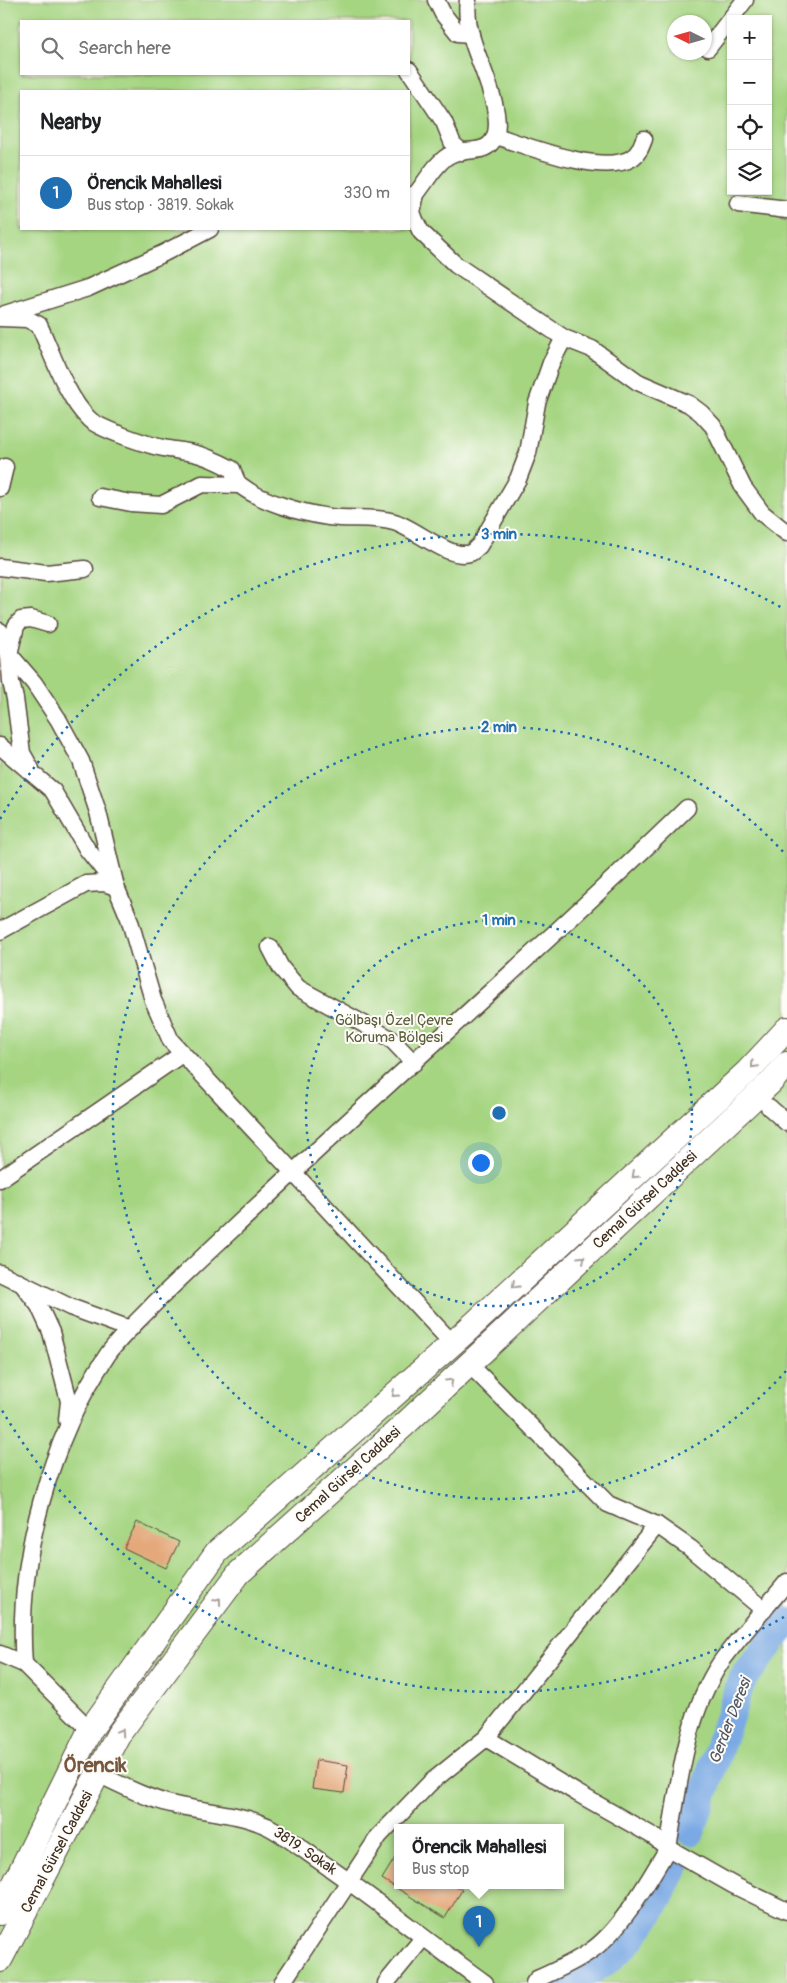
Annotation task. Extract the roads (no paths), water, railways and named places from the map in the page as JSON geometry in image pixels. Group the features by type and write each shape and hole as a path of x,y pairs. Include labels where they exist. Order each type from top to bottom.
{"street":[{"path":"436,0 443,14 458,34 471,34"},
{"path":"468,0 467,6 471,34 494,104 498,124 496,136 490,145 479,150 448,155 412,195 412,212 421,232 456,265 564,338 592,349 638,382 688,404 701,412 713,426 743,487 762,512 787,533"},
{"path":"712,43 744,0"},
{"path":"410,71 444,122 453,144 462,152"},
{"path":"496,136 546,152 594,164 615,164 631,159 640,152 644,139"},
{"path":"738,204 787,210"},
{"path":"0,317 88,288 164,253 208,230"},
{"path":"0,317 27,319 39,325 57,367 78,405 90,420 112,431 162,448 194,453 212,459 232,469 239,485"},
{"path":"100,497 131,503 161,505 202,484 239,485 277,505 328,517 373,518 393,522 414,530 458,554 470,553 479,546 518,479 528,453 537,403 551,363 564,338"},
{"path":"0,488 5,467"},
{"path":"0,567 46,573 85,569"},
{"path":"5,653 16,626 21,620 31,618 48,624"},
{"path":"0,632 15,699 22,753 36,776"},
{"path":"5,653 34,683 81,761 98,812 116,887 130,918 154,1000 171,1041 452,1343"},
{"path":"0,746 53,791 86,849 116,887"},
{"path":"24,1664 22,1639 30,1553 39,1510 67,1427 90,1382 110,1351 168,1290 293,1173 606,888 687,808"},
{"path":"0,930 86,884 104,882 116,887"},
{"path":"270,947 281,968 298,988 391,1039 414,1063"},
{"name":"Cemal Gürsel Caddesi","path":"0,1913 90,1730 217,1552 452,1343 748,1071 787,1029"},
{"path":"0,1179 182,1054"},
{"name":"Cemal Gürsel Caddesi","path":"0,1960 118,1735 239,1573 403,1426 770,1083 787,1064"},
{"path":"769,1107 787,1123"},
{"path":"0,1273 70,1307 130,1329"},
{"path":"23,1285 39,1306 51,1332 70,1401 67,1427"},
{"path":"469,1364 608,1504 657,1525 690,1548 764,1610"},
{"path":"282,1983 379,1836 430,1783 486,1738 657,1525"},
{"path":"534,1983 537,1979 590,1952 616,1926 640,1894 668,1848 686,1751 698,1708 721,1663 787,1582"},
{"path":"0,1654 24,1664 90,1730"},
{"path":"486,1738 653,1836 668,1848 733,1885 787,1911"},
{"name":"3819. Sokak","path":"98,1774 154,1799 175,1805 216,1811 250,1819 269,1827 349,1881 485,1983"},
{"path":"386,1983 423,1938"}],"waterway":[{"name":"Gerder Deresi","path":"691,1831 741,1682 787,1621"},
{"name":"Gerder Deresi","path":"568,1983 606,1961 627,1943 644,1922 677,1862"}],"place":[{"name":"Örencik Mahallesi","path":"479,1947"}],"district":[{"name":"Örencik","path":"95,1765"}],"park label":[{"name":"Gölbaşı Özel Çevre Koruma Bölgesi","path":"394,1028"}]}
